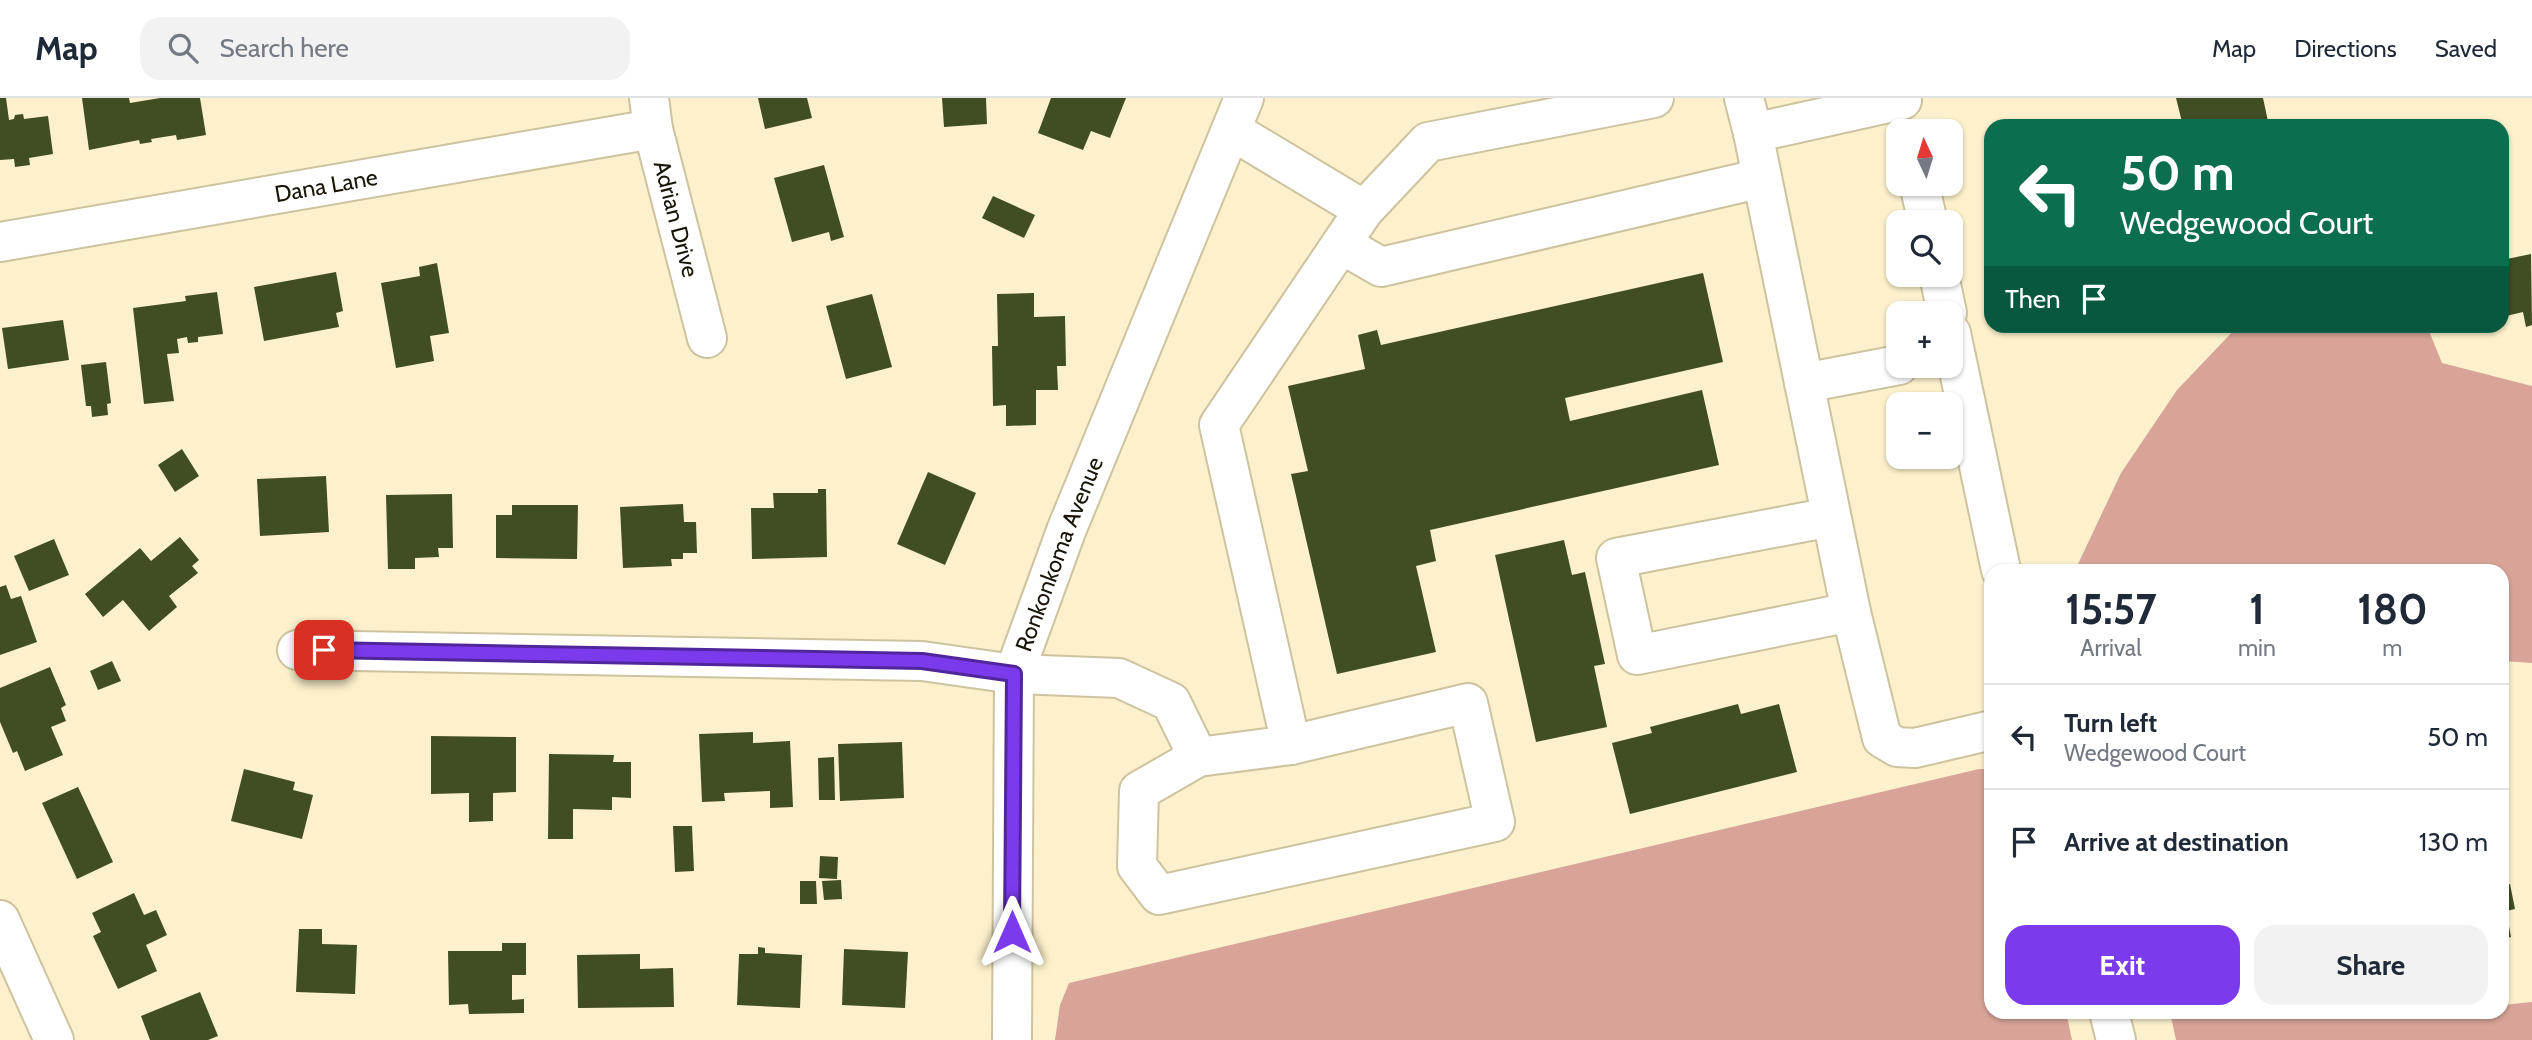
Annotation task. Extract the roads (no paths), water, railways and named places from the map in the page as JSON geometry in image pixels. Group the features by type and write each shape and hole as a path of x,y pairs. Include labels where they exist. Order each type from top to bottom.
{"street":[{"path":"1291,745 1219,425 1364,210 1428,142 1654,98"},
{"path":"1904,110 1749,115 1851,612 1882,738 1898,747 1915,748 1984,732"},
{"name":"Dana Lane","path":"0,242 651,114"},
{"name":"Adrian Drive","path":"651,114 707,338"},
{"path":"1238,114 1364,210"},
{"name":"Ronkonkoma Avenue","path":"1012,1040 1014,674 1066,531 1238,114"},
{"path":"1341,244 1381,267 1762,177"},
{"path":"1804,383 1886,367"},
{"path":"1960,378 2000,564"},
{"path":"1831,517 1616,558 1637,655 1851,612"},
{"path":"297,650 922,661 1014,674 1119,678 1171,702 1198,757"},
{"path":"1468,703 1495,822 1159,895 1137,866 1139,791 1198,757 1291,745 1468,703"},
{"path":"0,920 54,1040"},
{"path":"2111,1019 2116,1040"}]}
